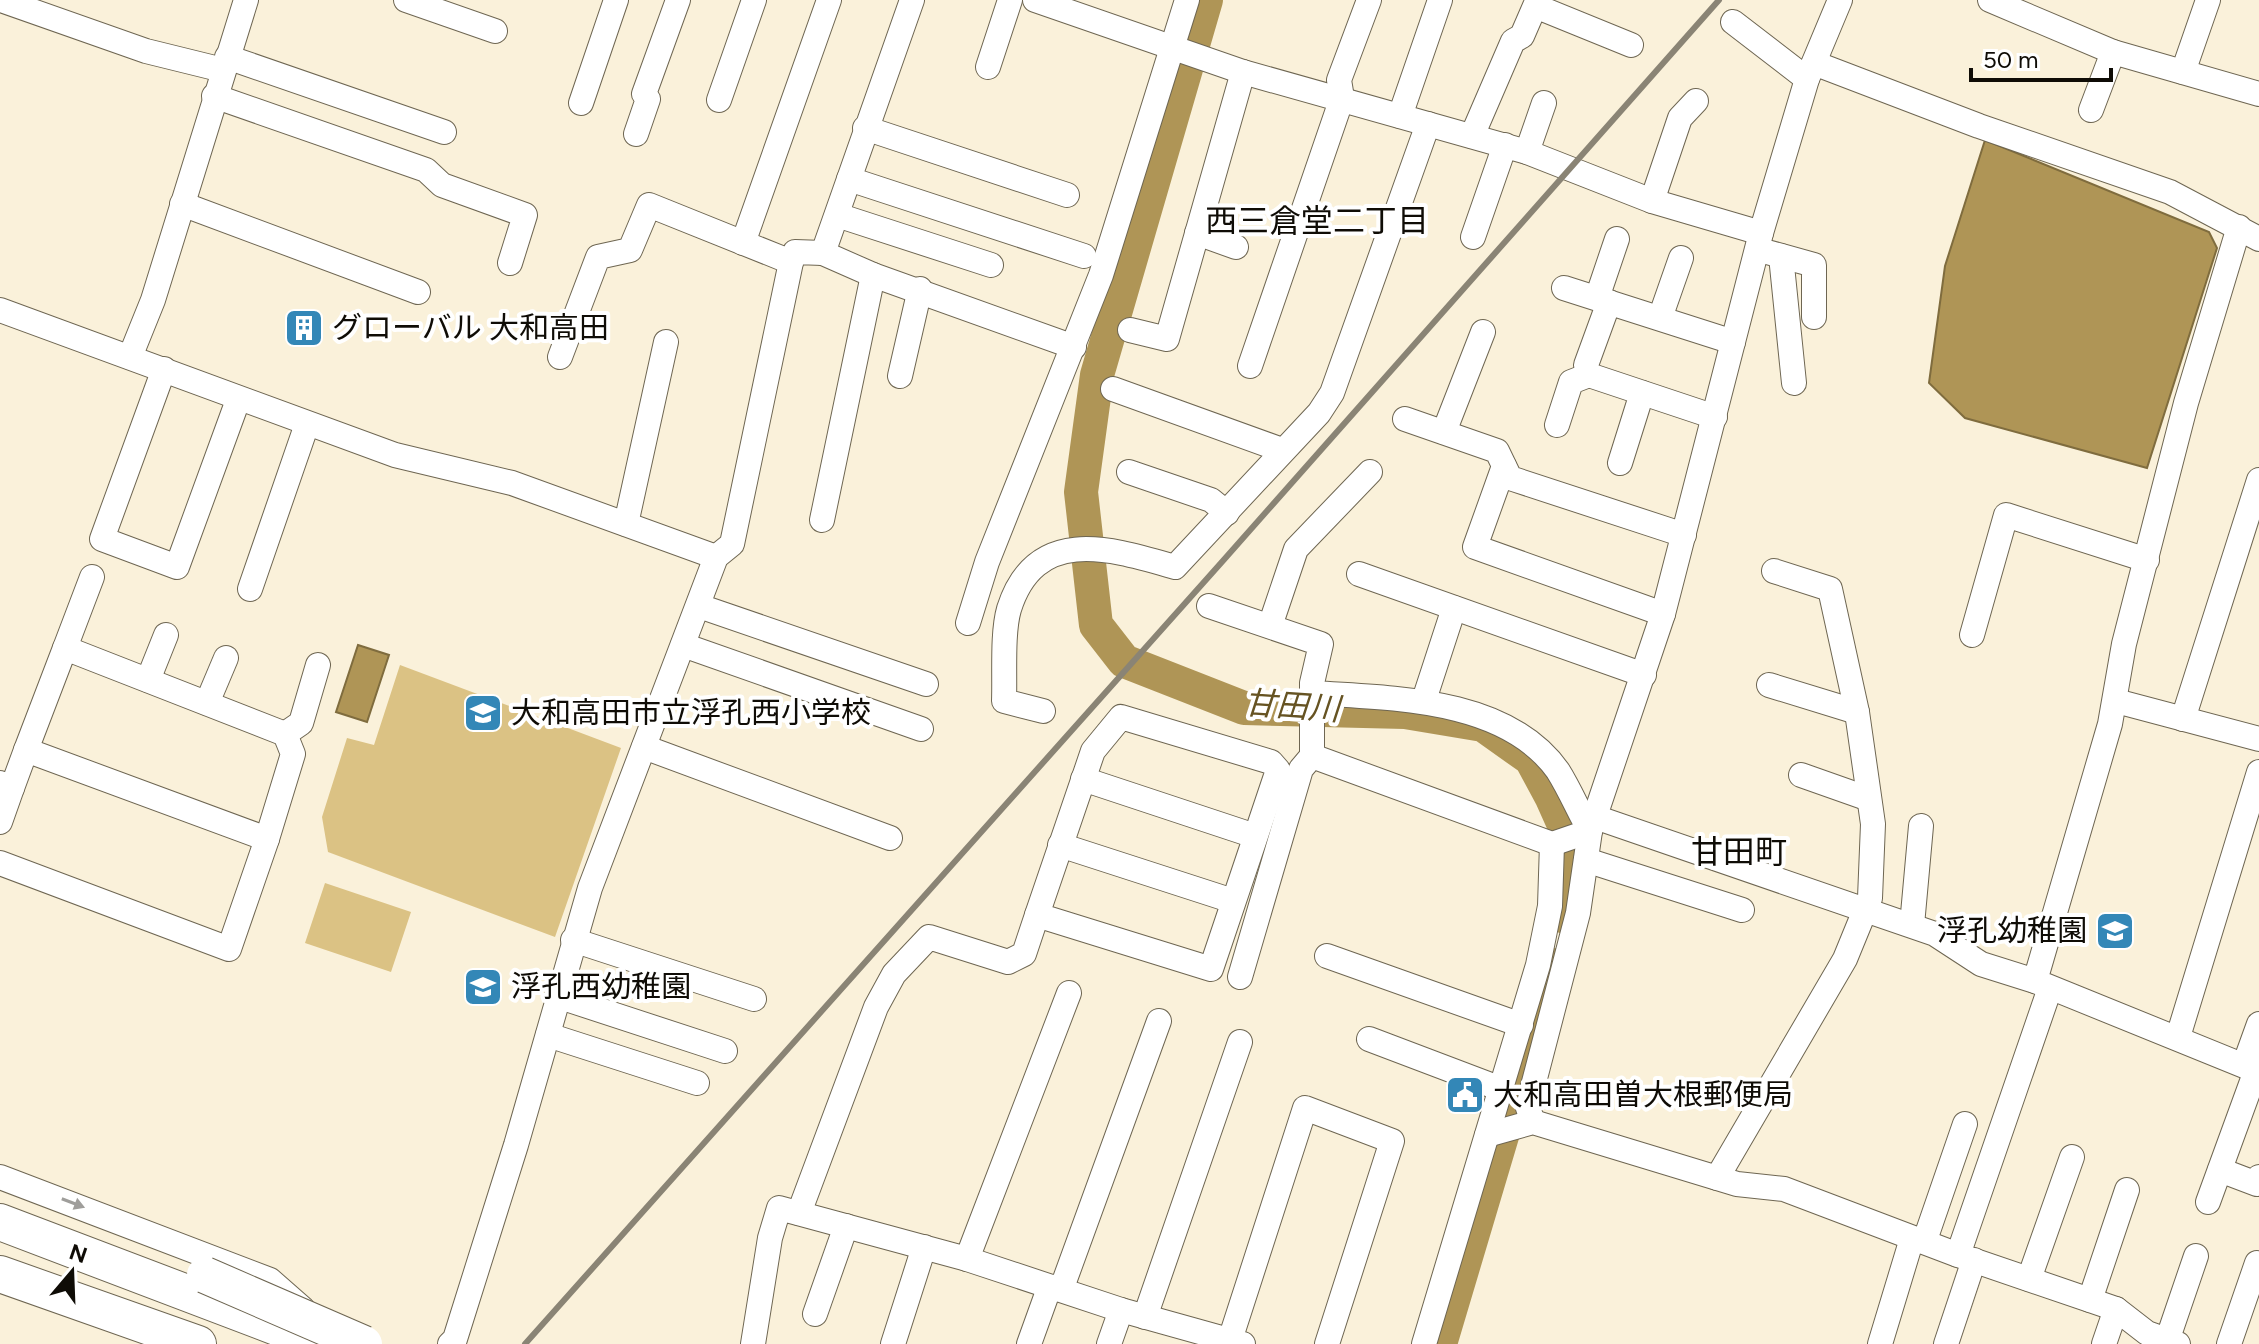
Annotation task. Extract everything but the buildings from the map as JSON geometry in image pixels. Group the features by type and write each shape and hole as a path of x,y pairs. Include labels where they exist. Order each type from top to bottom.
{"highway":[{"path":"0,1198 205,1275 364,1344"},
{"path":"0,1222 321,1344"},
{"path":"0,1249 254,1344"},
{"path":"0,1274 198,1344"}],"street":[{"path":"1,0 146,51 225,64 444,132"},
{"path":"130,357 153,300 246,0"},
{"path":"406,0 495,31"},
{"path":"581,103 616,0"},
{"path":"636,134 648,99 644,94 678,0"},
{"path":"719,100 754,0"},
{"path":"743,243 829,0"},
{"path":"823,253 912,0"},
{"path":"988,67 1010,0"},
{"path":"1035,0 1243,72 1516,148 1759,241 1781,256 1814,265 1814,317"},
{"path":"968,623 987,562 1101,275 1187,0"},
{"path":"1250,366 1342,98 1339,80 1369,0"},
{"path":"1400,116 1440,0"},
{"path":"1528,1123 1533,1086 1578,913 1592,824 1663,614 1759,241 1810,71 1840,0"},
{"path":"2183,72 2208,0"},
{"path":"2001,2 2113,52 2259,94"},
{"path":"1472,136 1513,41 1522,36 1535,6 1631,45"},
{"path":"1733,22 1810,71 2170,192 2249,233 2186,403 2124,644 2116,701 1966,1258 1946,1344"},
{"path":"2091,110 2113,52"},
{"path":"1130,330 1167,339 1243,72"},
{"path":"214,96 426,170 442,185 525,215 510,263"},
{"path":"1652,201 1680,118 1696,101"},
{"path":"1473,237 1516,148 1544,103"},
{"path":"1043,711 1004,701 1009,610 1026,575 1050,555 1097,547 1175,567 1319,413 1332,393 1428,124"},
{"path":"865,128 1067,195"},
{"path":"849,179 1084,256"},
{"path":"182,204 418,292"},
{"path":"560,357 598,257 630,250 649,205 791,262"},
{"path":"837,215 991,265"},
{"path":"1197,233 1236,247"},
{"path":"1589,375 1586,365 1617,239"},
{"path":"450,1344 460,1324 548,1035 573,940 716,557 732,544 795,252 823,253 873,275 920,289 1074,347"},
{"path":"1781,256 1794,383"},
{"path":"1660,318 1681,258"},
{"path":"822,520 873,275"},
{"path":"1564,288 1733,342"},
{"path":"900,376 920,289"},
{"path":"0,310 164,369 238,400 395,455 512,483 716,557"},
{"path":"1444,432 1483,332"},
{"path":"626,524 666,342"},
{"path":"164,369 102,539 177,567 238,400"},
{"path":"1557,425 1571,382 1589,375 1715,417"},
{"path":"1113,389 1282,450"},
{"path":"1620,463 1642,393"},
{"path":"1405,419 1497,451 1510,478 1684,535"},
{"path":"250,589 307,424"},
{"path":"1504,466 1475,547 1663,614"},
{"path":"1129,472 1211,500 1227,513"},
{"path":"1270,626 1296,549 1370,472"},
{"path":"2183,719 2259,480"},
{"path":"1972,635 2006,515 2147,560"},
{"path":"1717,1178 1845,959 1870,898 1873,824 1857,712 1830,589 1774,571"},
{"path":"1359,574 1644,675"},
{"path":"0,822 6,785 26,750 92,577"},
{"path":"699,606 926,684"},
{"path":"1209,606 1321,644 1312,693 1312,756 1301,769 1240,977"},
{"path":"1424,700 1454,608"},
{"path":"148,680 166,635"},
{"path":"683,645 921,729"},
{"path":"0,863 229,949 293,754 285,734 65,648"},
{"path":"207,703 226,658"},
{"path":"285,734 301,723 318,665"},
{"path":"1769,685 1857,712"},
{"path":"1312,693 1424,700 1486,719 1532,744 1557,770 1592,824 1912,925 1935,934 1981,964 2042,984 2178,1037 2254,1071"},
{"path":"2116,701 2259,739"},
{"path":"799,1213 876,1007 894,974 929,937 938,937 1008,962 1024,954 1060,845 1093,751 1121,717 1271,762 1278,770 1211,969 1037,915"},
{"path":"644,747 890,838"},
{"path":"26,750 267,839"},
{"path":"1312,756 1552,844 1592,824"},
{"path":"2178,1037 2259,772"},
{"path":"1801,775 1869,799"},
{"path":"1083,779 1255,836"},
{"path":"1912,925 1921,826"},
{"path":"1424,1344 1491,1132 1521,1025 1550,906 1552,844"},
{"path":"1060,845 1233,901"},
{"path":"1586,860 1742,910"},
{"path":"573,940 754,999"},
{"path":"1327,956 1521,1025"},
{"path":"967,1259 1069,993"},
{"path":"557,996 725,1051"},
{"path":"1029,1344 1047,1294 1064,1282 1159,1021"},
{"path":"2208,1202 2254,1076 2246,1060 2259,1024"},
{"path":"548,1035 697,1083"},
{"path":"1369,1039 1501,1089"},
{"path":"1145,1317 1240,1042"},
{"path":"753,1344 770,1238 779,1208 967,1259 1121,1310 1236,1342 1305,1108 1392,1141 1327,1344"},
{"path":"1491,1132 1528,1123 1737,1184 1784,1189 1966,1258 2116,1309 2147,1333 2172,1342 2196,1256"},
{"path":"1880,1344 1910,1245 1926,1237 1965,1124"},
{"path":"2029,1279 2072,1157"},
{"path":"2220,1170 2257,1184 2259,1177"},
{"path":"0,1177 270,1280 340,1344"},
{"path":"2090,1300 2127,1190"},
{"path":"815,1314 846,1226"},
{"path":"893,1344 924,1247"},
{"path":"2229,1344 2257,1263"},
{"path":"0,1291 147,1344"},
{"path":"2104,1344 2116,1309"},
{"path":"1109,1344 1121,1310"}],"shaded area":[{"path":"1985,140 2209,232 2217,248 2147,468 1965,418 1929,383 1945,266"},
{"path":"358,645 389,655 367,722 336,712"},
{"path":"400,665 621,748 555,937 328,852 322,817 347,738 374,745"},
{"path":"325,883 411,912 391,972 305,943"}],"waterway":[{"name":"甘田川","path":"1206,0 1097,375 1081,492 1096,625 1124,661 1244,708 1405,712 1483,725 1531,759 1573,845 1567,918"},
{"name":"甘田川","path":"1440,1344 1553,965"}],"railway":[{"path":"525,1344 1719,0"}],"place":[{"name":"グローバル 大和高田","path":"304,328"},
{"name":"大和高田市立浮孔西小学校","path":"483,713"},
{"name":"浮孔幼稚園","path":"2115,931"},
{"name":"浮孔西幼稚園","path":"483,987"},
{"name":"大和高田曽大根郵便局","path":"1465,1095"}],"district":[{"name":"西三倉堂二丁目","path":"1317,221"},
{"name":"甘田町","path":"1739,852"}]}
